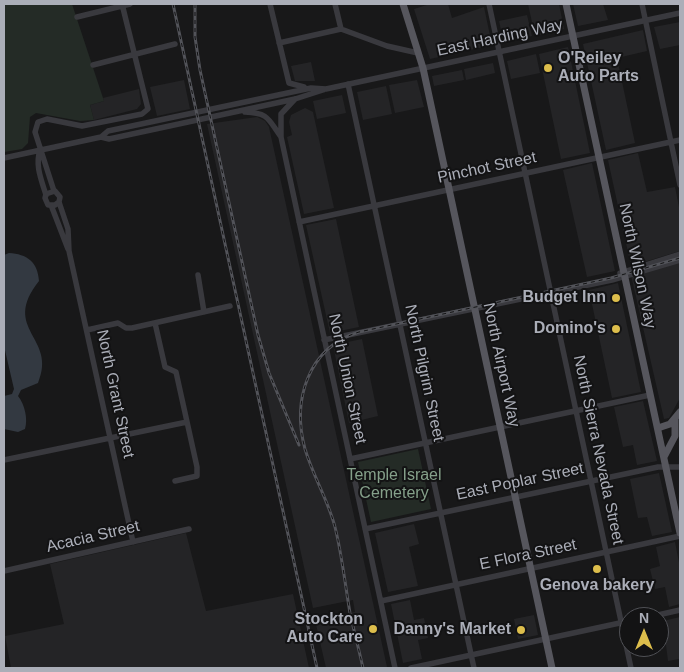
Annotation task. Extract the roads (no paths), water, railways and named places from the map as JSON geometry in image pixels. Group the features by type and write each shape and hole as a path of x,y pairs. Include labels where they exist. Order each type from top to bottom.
{"main road":[{"name":"North Airport Way","path":"403,4 423,68 552,668"},
{"name":"North Wilson Way","path":"566,4 680,535"},
{"path":"658,428 670,424 680,412"},
{"path":"664,458 678,436 675,419"}],"street":[{"path":"77,17 130,4"},
{"path":"270,4 289,83 295,87 311,88"},
{"path":"335,4 341,29"},
{"name":"North Sierra Nevada Street","path":"489,4 619,614"},
{"path":"642,4 680,185"},
{"path":"40,150 35,130 41,120 47,119 82,126 146,111 147,102 123,5"},
{"name":"East Harding Way","path":"101,137 109,139 294,99 325,89 680,13"},
{"path":"279,44 341,29 388,46 418,53"},
{"path":"92,65 175,44"},
{"name":"North Pilgrim Street","path":"348,84 474,668"},
{"name":"East Harding Way","path":"4,158 101,137 108,132 311,88 325,89"},
{"name":"North Union Street","path":"294,99 281,114 280,137 395,668"},
{"path":"235,112 262,114 273,123 280,137"},
{"name":"Pinchot Street","path":"299,222 680,140"},
{"name":"North Grant Street","path":"40,150 54,191 59,194 59,202 68,230 69,251 133,542"},
{"name":"North Grant Street","path":"40,150 37,159 46,195 45,201 51,206 62,239 69,251"},
{"path":"46,195 54,191"},
{"path":"51,206 59,202"},
{"path":"624,274 680,254"},
{"path":"324,340 549,292 680,260"},
{"path":"198,275 204,312"},
{"path":"87,330 118,323 128,328 230,306"},
{"path":"155,323 165,367 176,372 197,476 175,481"},
{"path":"350,459 650,395"},
{"path":"4,460 187,422"},
{"name":"East Poplar Street","path":"365,529 658,467 680,467"},
{"name":"Acacia Street","path":"4,571 189,529"},
{"name":"E Flora Street","path":"381,601 680,535"},
{"path":"411,668 619,623"}],"railway":[{"path":"173,4 317,668"},
{"path":"195,4 195,37 200,70 258,335 269,373 299,445"},
{"path":"363,668 350,613 335,527 308,459 301,431 303,395 308,378 316,363 327,350 341,340 359,332 611,278 680,258"}],"place":[{"name":"O'Reiley Auto Parts","path":"548,68"},
{"name":"Budget Inn","path":"616,298"},
{"name":"Domino's","path":"616,329"},
{"name":"Genova bakery","path":"597,569"},
{"name":"Stockton Auto Care","path":"373,629"},
{"name":"Danny's Market","path":"521,630"}],"park label":[{"name":"Temple Israel Cemetery","path":"394,485"}]}
